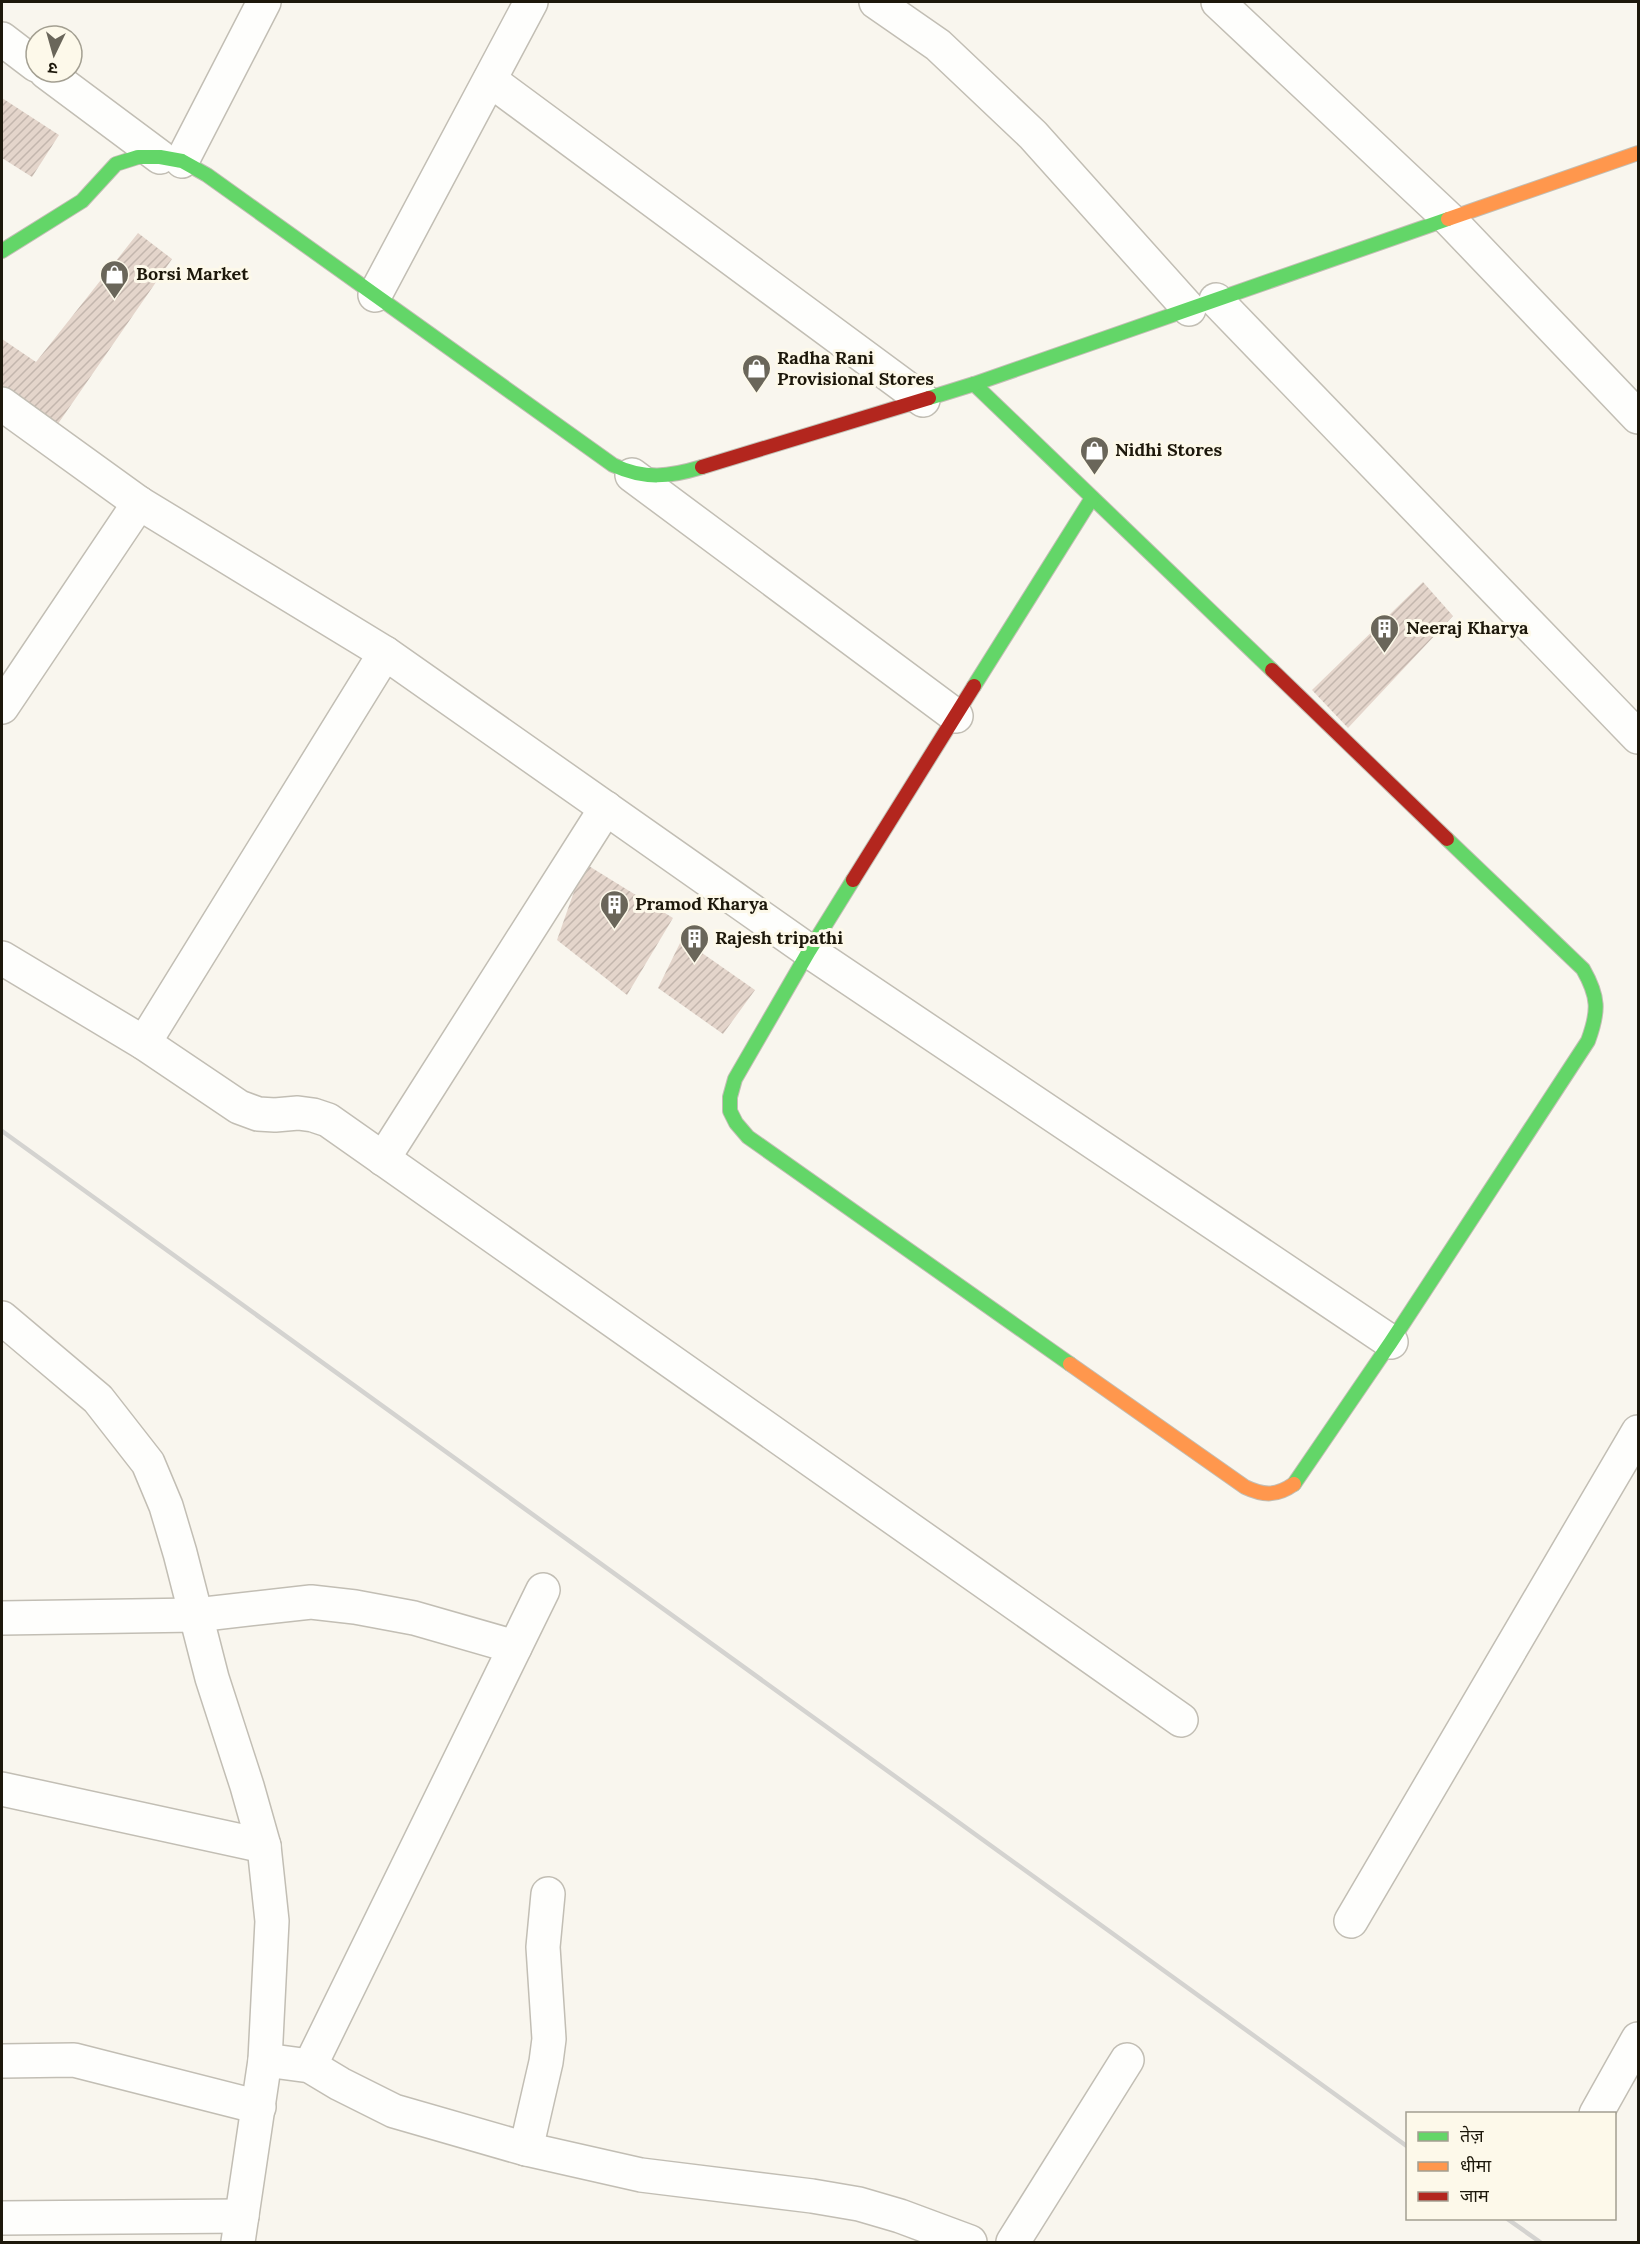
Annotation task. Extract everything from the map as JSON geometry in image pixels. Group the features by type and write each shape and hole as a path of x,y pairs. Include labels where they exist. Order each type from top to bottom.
{"street":[{"path":"171,159 264,2"},
{"path":"375,295 531,2"},
{"path":"876,2 938,45 1034,135 1638,737"},
{"path":"1218,2 1448,218 1638,417"},
{"path":"2,39 24,56"},
{"path":"490,80 923,400"},
{"path":"63,84 171,159 207,175 614,465 632,475 956,716"},
{"path":"632,475 652,477 696,469 974,384 1638,153"},
{"path":"2,251 82,201 116,164 138,157 171,159"},
{"path":"974,384 1583,969 1594,986 1597,1004 1596,1021 1588,1041 1391,1342 1295,1483 1284,1492 1270,1496 1257,1494 1245,1487 748,1137 736,1125 729,1112 735,1079 809,951 1092,498"},
{"path":"2,404 139,503 385,653 809,951 1391,1342"},
{"path":"2,707 139,503"},
{"path":"144,1043 385,653"},
{"path":"383,1159 606,808"},
{"path":"2,958 144,1043 239,1107 258,1114 298,1113 328,1120 1181,1720"},
{"path":"2,2218 240,2229 265,2060 272,1921 264,1846 212,1678 166,1506 148,1463 98,1399 6,1326"},
{"path":"1351,1921 1638,1432"},
{"path":"310,2067 543,1590"},
{"path":"2,1618 196,1615 310,1602 355,1607 414,1618 515,1647"},
{"path":"2,1789 264,1846"},
{"path":"526,2149 549,2039 543,1947 548,1894"},
{"path":"1597,2112 1638,2039"},
{"path":"2,2061 74,2060 259,2107"},
{"path":"265,2060 310,2067 394,2111 526,2149 641,2175 812,2196 859,2205 900,2216 970,2242"},
{"path":"1013,2242 1127,2060"}],"building":[{"path":"2,98 59,135 32,177 2,158"},
{"name":"Borsi Market","path":"138,233 172,259 53,431 2,394 2,339 36,362"},
{"name":"Neeraj Kharya","path":"1423,582 1453,616 1348,728 1312,690"},
{"name":"Pramod Kharya","path":"584,863 673,918 627,995 557,940"},
{"name":"Rajesh tripathi","path":"682,939 755,990 723,1034 658,988"}],"railway":[{"path":"2,1131 1406,2146"},
{"path":"1509,2220 1540,2242"}],"traffic: fast":[{"path":"2,251 82,201 116,164 138,157 160,157 182,161 207,175 613,465 647,475 668,475 702,467"},
{"path":"929,398 1448,219"},
{"path":"974,384 1272,670"},
{"path":"974,686 1092,498"},
{"path":"1294,1484 1391,1342 1588,1041 1594,1021 1595,996 1583,969 1447,839"},
{"path":"853,880 735,1079 730,1097 730,1111 736,1123 748,1137 1070,1364"}],"traffic: slow":[{"path":"1448,219 1638,153"},
{"path":"1070,1364 1245,1487 1258,1492 1276,1493 1294,1484"}],"traffic: jam":[{"path":"702,467 929,398"},
{"path":"1272,670 1447,839"},
{"path":"853,880 974,686"}],"place":[{"name":"Borsi Market","path":"115,300"},
{"name":"Radha Rani Provisional Stores","path":"756,394"},
{"name":"Nidhi Stores","path":"1094,476"},
{"name":"Neeraj Kharya","path":"1385,654"},
{"name":"Pramod Kharya","path":"614,930"},
{"name":"Rajesh tripathi","path":"694,964"}]}
